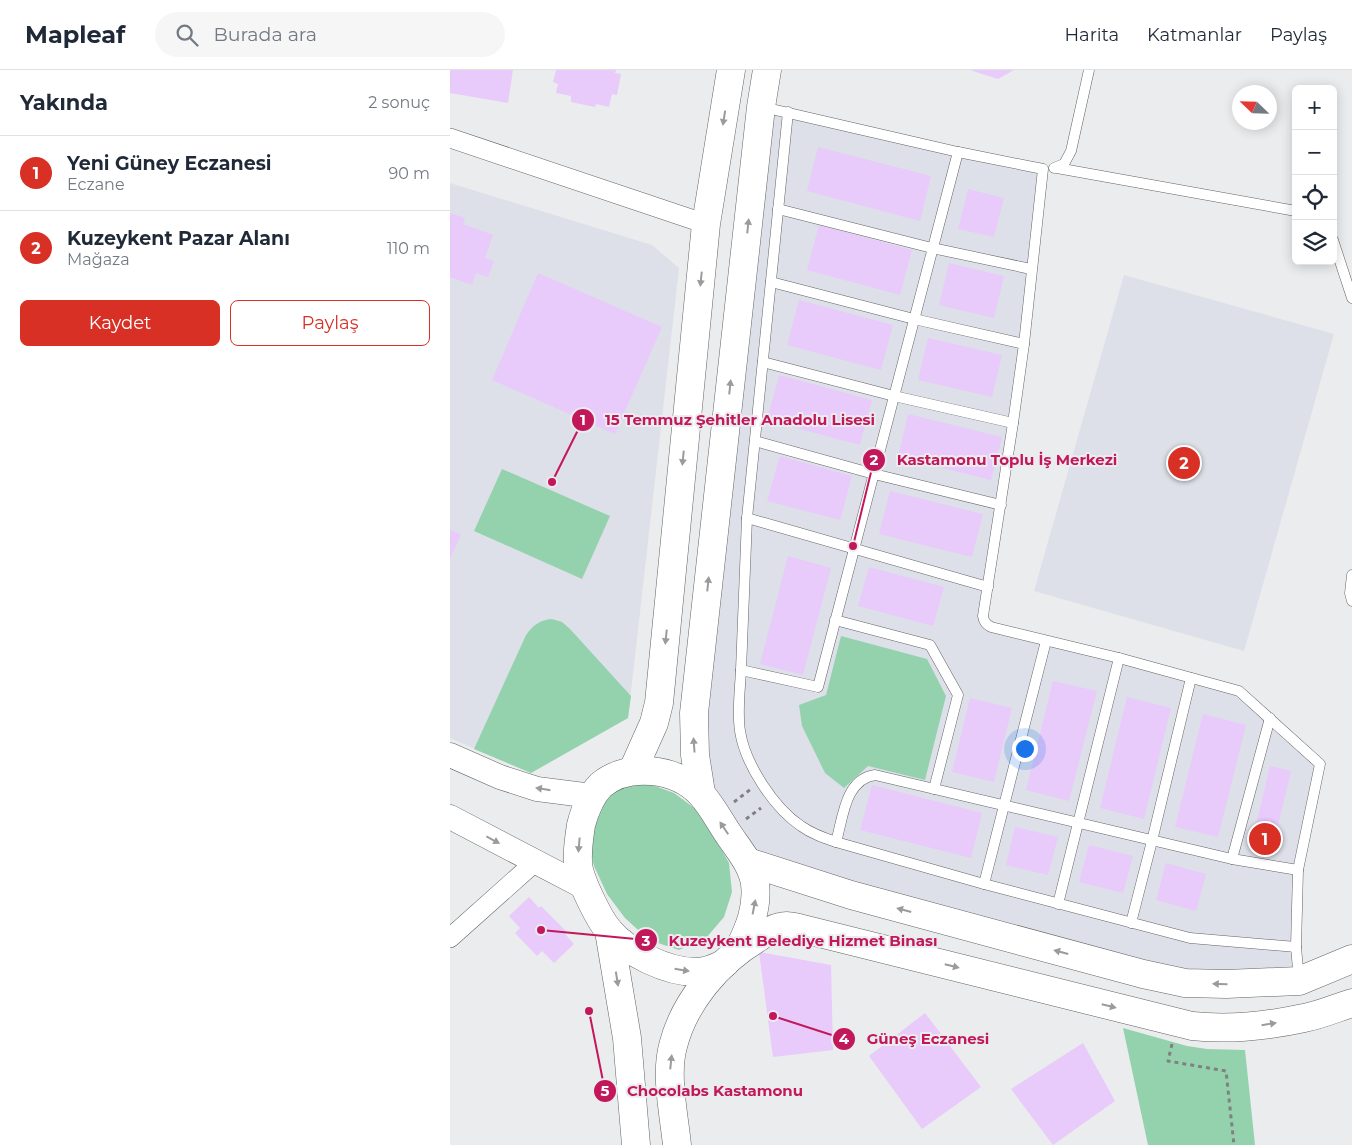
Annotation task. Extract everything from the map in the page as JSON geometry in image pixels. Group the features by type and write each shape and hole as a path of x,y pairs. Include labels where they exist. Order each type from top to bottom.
{"main road":[{"path":"633,770 654,723 659,703 706,224 732,70"},
{"path":"714,813 695,755 694,713 761,107 767,70"},
{"path":"677,1145 670,1073 672,1047 690,1005 702,987 732,956 750,928 756,902 755,882 748,862 714,813 676,777 647,770 633,770 614,776 592,796 584,815 578,852 579,869 584,888 609,931 630,949 662,966 696,972 706,971 732,956 773,929 793,926 1176,1023 1212,1028 1235,1028 1306,1018 1352,1002"},
{"path":"748,862 851,896 1143,974 1185,983 1226,984 1299,981 1352,959"},
{"path":"609,931 627,1038 636,1145"}],"street":[{"path":"450,138 706,224"},
{"path":"450,755 500,776 537,788 592,796"},
{"path":"450,817 584,888"},
{"path":"450,938 535,862"}],"lane":[{"path":"1057,168 1064,164 1071,151 1089,70"},
{"path":"761,107 1043,170 1057,168 1292,210"},
{"path":"788,112 747,518 739,706 741,734 752,766 774,799 800,825 814,834 836,842 984,884 1190,938 1296,947"},
{"path":"741,670 818,687 958,152"},
{"path":"1043,170 1024,344 983,616 987,625 1119,658 1239,691 1320,764 1298,870 1296,947 1299,981"},
{"path":"778,209 932,248 1031,269"},
{"path":"1337,252 1352,298"},
{"path":"771,282 914,319 1024,344"},
{"path":"763,362 894,396 1013,423"},
{"path":"755,441 874,474 1001,505"},
{"path":"747,518 988,587"},
{"path":"1352,575 1350,593 1352,601"},
{"path":"835,620 930,646 958,695 934,789"},
{"path":"984,884 1046,640"},
{"path":"1058,904 1119,658"},
{"path":"1131,923 1191,678"},
{"path":"1232,860 1270,718"},
{"path":"836,842 854,786 864,778 880,776 1232,860 1298,870"}],"path":[{"path":"714,813 762,782"},
{"path":"714,813 774,799"},
{"path":"1168,1061 1226,1070 1234,1145"}],"shaded area":[{"path":"761,107 1043,169 985,623 1239,691 1320,764 1298,870 1299,981 1226,984 748,862 695,755"},
{"path":"450,183 652,245 679,268 628,718 531,773 450,738"},
{"path":"1124,275 1334,334 1244,651 1034,591"}],"green space":[{"path":"502,469 610,516 582,579 474,531"},
{"path":"552,619 562,622 570,629 631,696 628,718 531,773 474,749 526,635 537,624"},
{"path":"841,636 927,659 946,696 925,780 868,766 844,788 825,773 802,726 799,705 826,695"},
{"path":"644,782 674,793 697,810 729,863 732,892 724,917 706,938 679,950 649,940 625,918 607,894 594,866 588,837 595,809 613,787"},
{"path":"1123,1028 1187,1046 1207,1049 1245,1050 1255,1145 1148,1145"}],"building":[{"path":"450,70 513,70 508,103 450,93"},
{"path":"556,70 616,70 615,73 621,74 617,95 612,94 609,107 596,104 595,107 571,102 571,96 556,93 558,84 553,82"},
{"path":"970,70 1014,70 998,79"},
{"path":"818,147 931,176 920,221 807,191"},
{"path":"968,189 1004,198 994,237 958,229"},
{"path":"450,213 465,218 463,224 493,235 485,258 494,261 488,277 476,273 472,285 450,277"},
{"path":"819,225 912,250 900,295 807,270"},
{"path":"949,263 1004,276 994,318 939,305"},
{"path":"538,273 662,327 615,434 492,380"},
{"path":"799,300 893,325 881,370 787,345"},
{"path":"928,338 1002,355 992,397 918,380"},
{"path":"779,375 872,400 860,445 767,420"},
{"path":"908,414 1002,437 991,480 898,457"},
{"path":"780,456 852,476 840,520 767,501"},
{"path":"890,491 983,514 972,557 879,534"},
{"path":"450,530 461,534 450,559"},
{"path":"788,556 831,568 803,675 760,664"},
{"path":"869,567 944,587 933,626 858,606"},
{"path":"1053,681 1097,691 1069,801 1026,790"},
{"path":"1127,697 1171,708 1144,819 1100,808"},
{"path":"970,698 1012,708 994,782 952,772"},
{"path":"1203,714 1246,725 1218,837 1175,827"},
{"path":"1270,766 1291,771 1272,851 1251,846"},
{"path":"872,785 982,813 971,858 860,830"},
{"path":"1015,827 1058,837 1048,875 1006,865"},
{"path":"1089,845 1133,856 1123,893 1079,882"},
{"path":"1166,863 1206,874 1196,911 1156,900"},
{"path":"529,897 539,908 541,906 567,932 565,934 574,944 554,963 542,951 537,956 515,933 520,928 509,916"},
{"path":"759,952 831,965 833,1050 773,1057"},
{"path":"925,1013 981,1087 922,1129 869,1056"},
{"path":"1083,1043 1115,1101 1053,1145 1011,1089"}],"place":[{"name":"Kuzeykent Pazar Alanı","path":"1184,463"},
{"name":"15 Temmuz Şehitler Anadolu Lisesi","path":"552,482"},
{"name":"Kastamonu Toplu İş Merkezi","path":"853,546"},
{"name":"Yeni Güney Eczanesi","path":"1265,839"},
{"name":"Kuzeykent Belediye Hizmet Binası","path":"541,930"},
{"name":"Chocolabs Kastamonu","path":"589,1011"},
{"name":"Güneş Eczanesi","path":"773,1016"}]}
